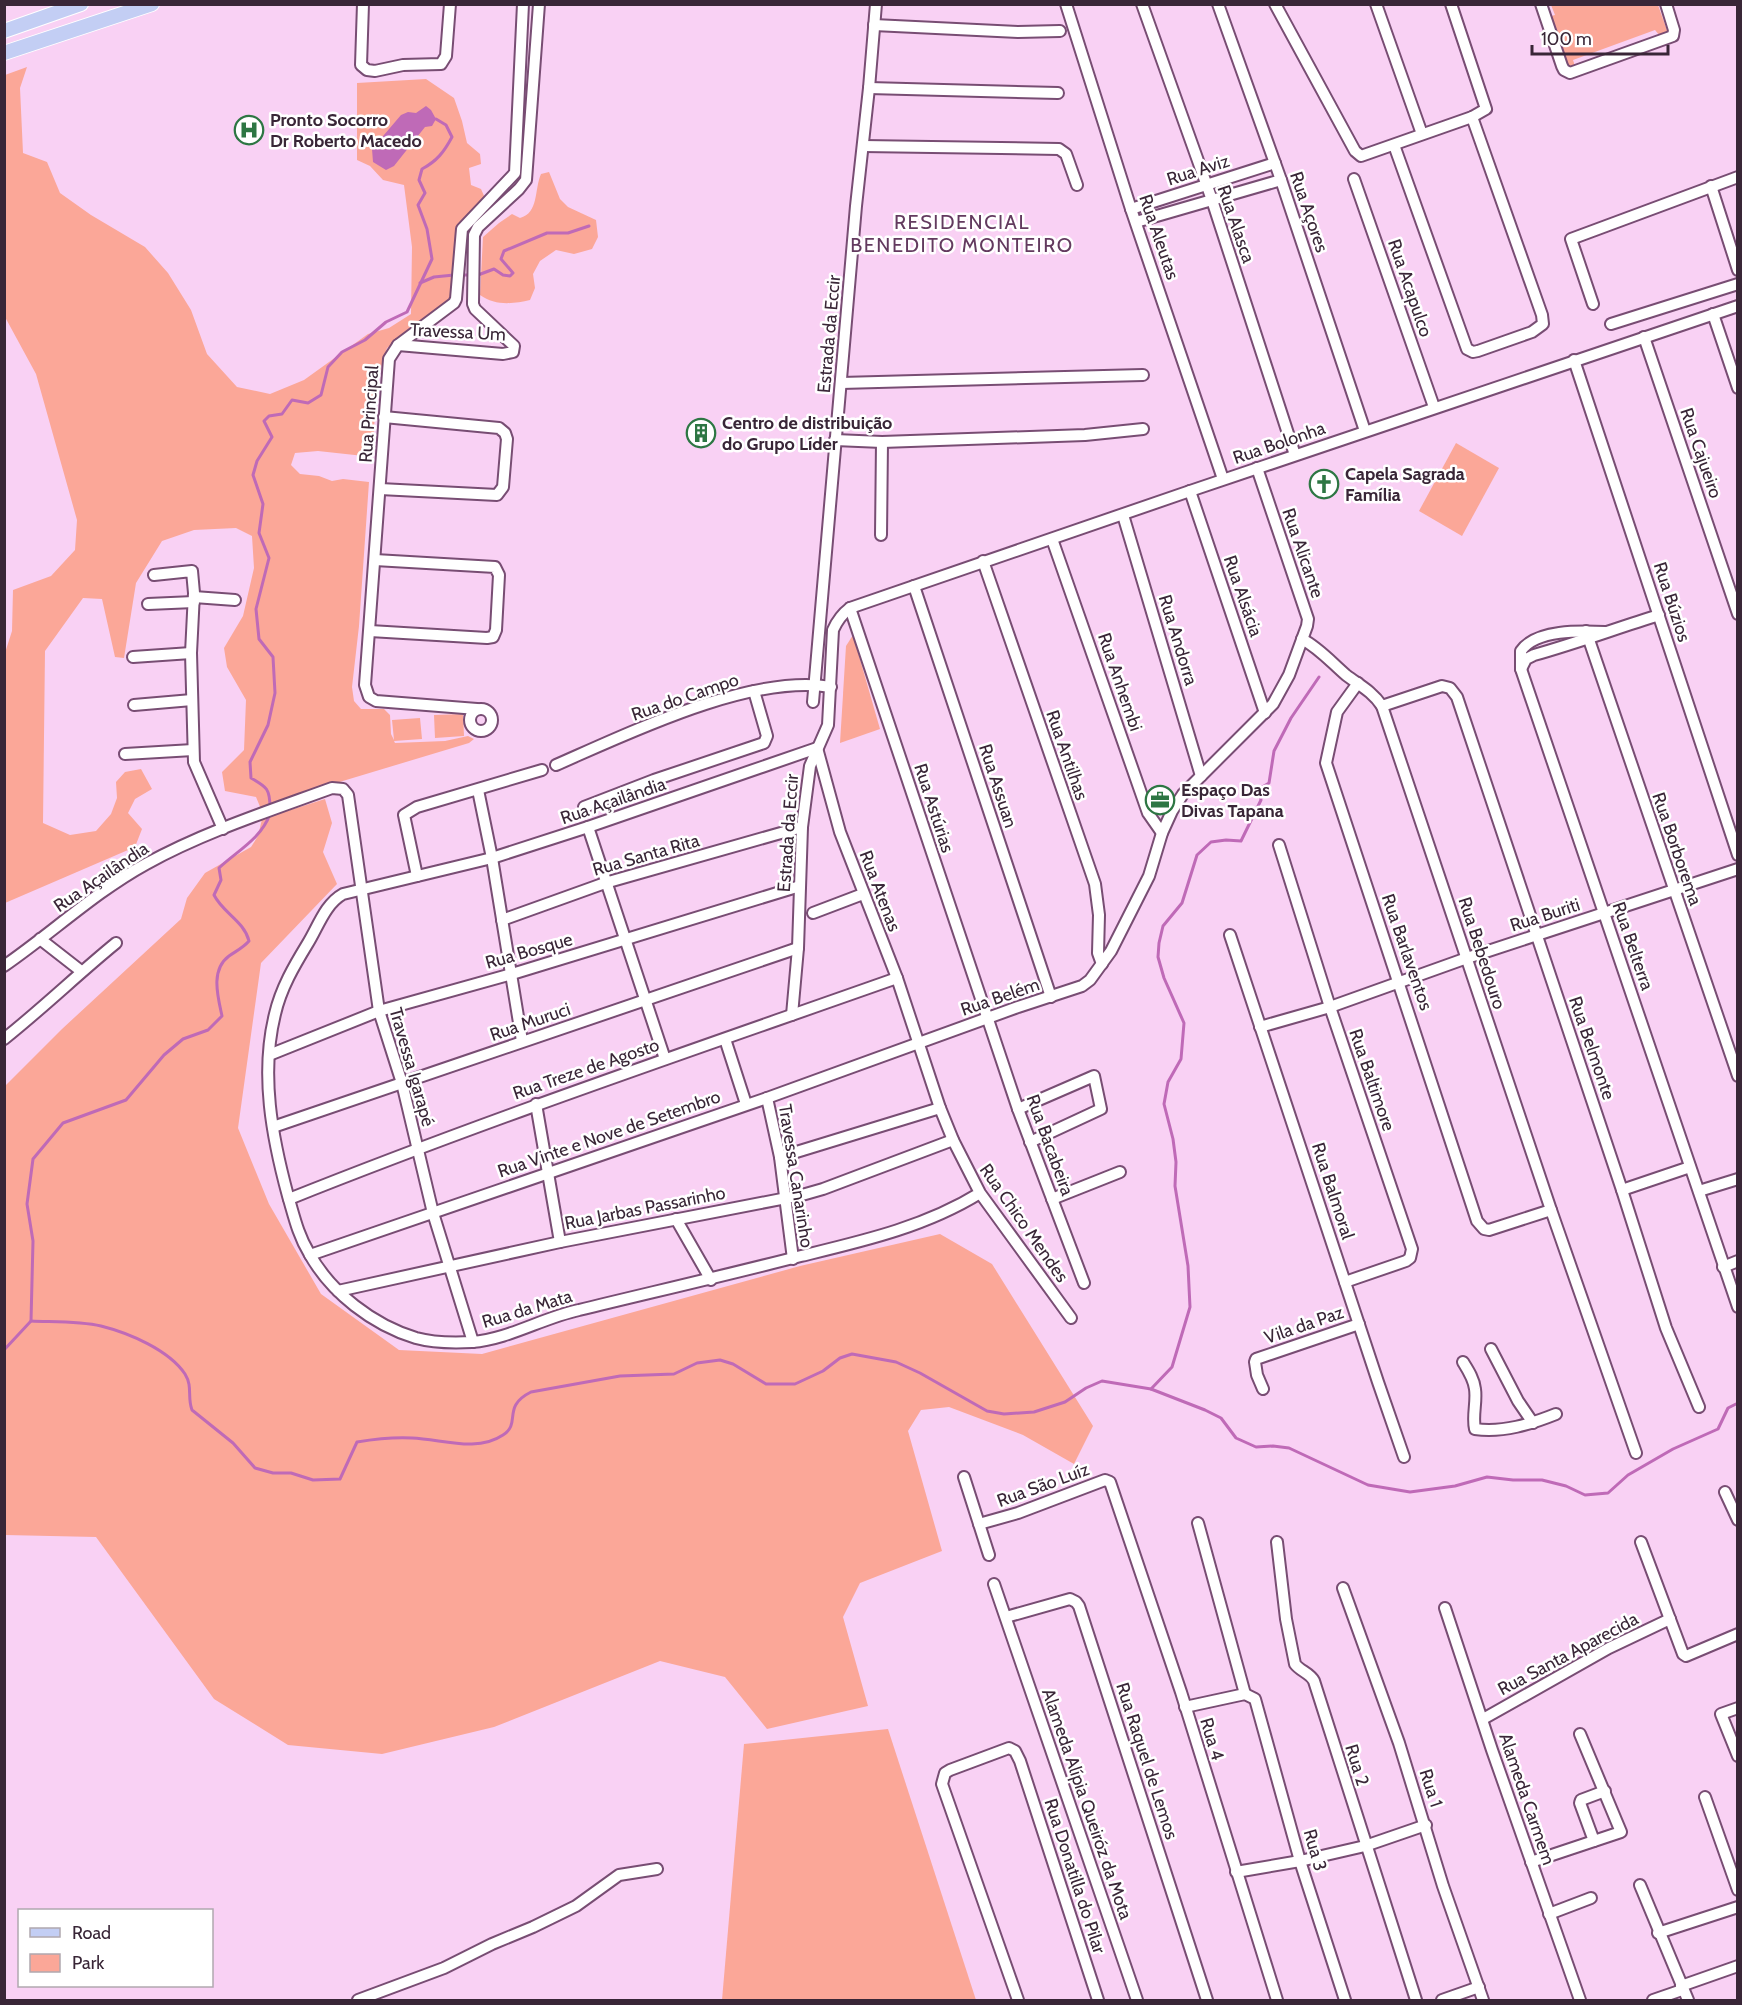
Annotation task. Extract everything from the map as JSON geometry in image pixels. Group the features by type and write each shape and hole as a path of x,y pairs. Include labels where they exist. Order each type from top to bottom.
{"main road":[{"path":"4,31 81,4"},
{"path":"4,53 152,4"}],"street":[{"path":"363,4 361,65 367,70 375,71 414,64 441,64 446,56 450,4"},
{"name":"Rua Principal","path":"477,709 376,701 369,697 365,685 387,369 392,352 398,345 454,303 462,229 514,176 524,4"},
{"path":"519,76 534,76 539,4"},
{"name":"Estrada da Eccir","path":"813,702 876,4"},
{"name":"Rua Aleutas","path":"1066,4 1131,208 1223,480"},
{"name":"Rua Alasca","path":"1142,4 1212,200 1295,455"},
{"name":"Rua Açores","path":"1218,4 1281,180 1365,431"},
{"path":"1275,4 1357,154 1365,155 1484,112 1487,106 1451,4"},
{"path":"1377,4 1422,134"},
{"path":"1540,4 1562,66 1570,73 1673,36 1674,30 1665,4"},
{"path":"874,25 1018,32 1060,31"},
{"name":"Travessa Um","path":"398,345 503,354 509,354 514,349 514,346 475,309 473,304 474,235 478,227 526,180 534,76"},
{"path":"869,88 1058,93"},
{"path":"1394,145 1467,349 1473,352 1478,351 1532,332 1543,324 1542,315 1472,117"},
{"path":"863,146 1059,149 1065,154 1077,185"},
{"name":"Rua Aviz","path":"1131,208 1275,163"},
{"path":"1593,304 1571,239 1737,177"},
{"name":"Rua Acapulco","path":"1354,179 1434,407"},
{"name":"Rua Aviz","path":"1136,222 1281,180"},
{"path":"1711,186 1737,270"},
{"path":"1611,324 1737,284"},
{"name":"Rua Bolonha","path":"836,622 850,608 983,561 1737,306"},
{"path":"1713,314 1737,388"},
{"name":"Rua Cajueiro","path":"1644,337 1737,614"},
{"name":"Rua Búzios","path":"1574,360 1737,855"},
{"path":"841,383 1143,375"},
{"path":"380,489 497,495 503,487 507,439 505,433 499,428 384,417"},
{"path":"836,440 882,442 1085,435 1143,429"},
{"path":"881,535 882,442"},
{"name":"Rua Alicante","path":"1257,468 1308,619 1289,675 1274,704 1266,713"},
{"name":"Rua Alsácia","path":"1190,490 1266,713"},
{"name":"Rua Andorra","path":"1123,515 1201,776"},
{"name":"Rua Anhembi","path":"1052,539 1148,813 1162,833"},
{"path":"370,631 493,637 498,604 499,575 495,567 375,560"},
{"name":"Rua Antilhas","path":"983,561 1095,884 1099,915 1096,971"},
{"path":"154,575 192,572 194,600 191,653 194,762 223,829"},
{"name":"Rua Assuan","path":"914,586 1051,996"},
{"path":"148,604 194,600 235,600"},
{"name":"Rua Astúrias","path":"850,608 987,1018"},
{"path":"1588,635 1659,615"},
{"name":"Estrada da Eccir","path":"792,1015 798,948 802,827 810,766 828,725 833,630 836,622"},
{"name":"Rua Belterra","path":"1588,635 1526,659 1521,669 1737,1307"},
{"name":"Rua Borborema","path":"1588,635 1737,1076"},
{"path":"1302,639 1316,646 1328,659 1371,692 1382,706"},
{"path":"133,657 191,653"},
{"name":"Rua Barlaventos","path":"1358,683 1337,712 1326,763 1477,1221 1484,1229 1489,1230 1551,1210"},
{"name":"Rua do Campo","path":"556,765 632,732 741,694 796,684 831,687"},
{"name":"Rua Belmonte","path":"1382,706 1442,686 1450,688 1457,697 1666,1328 1699,1407"},
{"path":"584,807 654,780 764,743 767,736 754,691"},
{"path":"134,705 192,700"},
{"name":"Rua Bebedouro","path":"1382,706 1551,1210 1636,1453"},
{"path":"1096,971 1111,951 1149,876 1162,833 1178,802 1201,776 1266,713"},
{"name":"Rua Açailândia","path":"417,876 492,858 817,748"},
{"name":"Rua Atenas","path":"817,748 840,832 920,1042"},
{"path":"125,754 193,750"},
{"path":"417,876 404,815 417,807 542,770"},
{"name":"Rua Açailândia","path":"4,966 116,882 145,865 223,829 332,788 343,789 348,795"},
{"path":"478,790 492,858 522,1041"},
{"name":"Travessa Igarapé","path":"348,795 379,1011 402,1083 433,1213 473,1342"},
{"path":"588,827 665,1059"},
{"name":"Rua Santa Rita","path":"502,920 606,883 802,827"},
{"name":"Rua Baltimore","path":"1279,845 1330,1007 1412,1249 1410,1258 1406,1261 1345,1282"},
{"name":"Rua Buriti","path":"1260,1027 1330,1007 1467,958 1674,891 1737,868"},
{"name":"Rua da Mata","path":"417,876 362,888 343,894 331,903 294,966 275,1012 269,1055 268,1088 277,1157 298,1233 310,1256 338,1291 365,1313 387,1326 434,1342 473,1342 522,1330 577,1310 711,1280 895,1233 980,1193"},
{"name":"Rua Bosque","path":"269,1055 379,1011 512,974 800,886"},
{"path":"813,913 863,894"},
{"name":"Rua Balmoral","path":"1230,935 1404,1457"},
{"path":"40,939 81,971"},
{"path":"4,1039 49,1003 81,971 116,943"},
{"name":"Rua Muruci","path":"273,1127 798,948"},
{"name":"Rua Belém","path":"920,1042 1082,986 1096,971"},
{"name":"Rua Treze de Agosto","path":"289,1199 417,1147 897,978"},
{"name":"Rua Bacabeira","path":"987,1018 1030,1142 1084,1283"},
{"path":"725,1039 746,1104"},
{"name":"Rua Vinte e Nove de Setembro","path":"310,1256 767,1098 920,1042"},
{"name":"Rua Chico Mendes","path":"920,1042 952,1140 980,1193 1071,1318"},
{"path":"1018,1109 1094,1076 1102,1107 1092,1114 1030,1142"},
{"name":"Travessa Canarinho","path":"767,1098 787,1197 793,1259"},
{"path":"536,1104 560,1242"},
{"path":"780,1157 940,1108"},
{"name":"Rua Jarbas Passarinho","path":"338,1291 448,1265 824,1189 952,1140"},
{"path":"1622,1190 1690,1167"},
{"path":"1052,1199 1120,1172"},
{"path":"1699,1191 1737,1179"},
{"path":"676,1219 711,1280"},
{"path":"1723,1267 1737,1261"},
{"name":"Vila da Paz","path":"1263,1389 1257,1375 1256,1359 1359,1324"},
{"path":"1491,1349 1518,1401 1533,1423"},
{"path":"1463,1362 1474,1382 1476,1392 1474,1424 1476,1429 1512,1428 1556,1414"},
{"path":"964,1477 989,1555"},
{"name":"Rua São Luíz","path":"979,1524 1017,1513 1105,1480 1108,1480 1112,1488"},
{"name":"Rua 4","path":"1112,1488 1185,1707 1276,2001"},
{"path":"1725,1492 1737,1520"},
{"path":"1185,1707 1245,1695 1198,1524"},
{"name":"Rua 2","path":"1277,1542 1291,1651 1298,1669 1312,1677 1314,1681 1416,2001"},
{"path":"1641,1542 1680,1650 1686,1656 1737,1634"},
{"name":"Alameda Alípia Queiróz da Mota","path":"994,1584 1137,2001"},
{"name":"Rua 1","path":"1343,1588 1374,1671 1426,1825 1443,1886 1483,2001"},
{"name":"Rua Raquel de Lemos","path":"1006,1617 1070,1599 1079,1606 1207,2001"},
{"name":"Alameda Carmem","path":"1445,1608 1580,2001"},
{"name":"Rua Santa Aparecida","path":"1483,1719 1609,1648 1670,1619"},
{"name":"Rua 3","path":"1245,1695 1255,1699 1258,1707 1300,1861 1345,2001"},
{"path":"1737,1708 1721,1714 1737,1756"},
{"path":"1531,1862 1621,1832 1580,1734"},
{"name":"Rua Donatilla do Pilar","path":"1018,2001 942,1784 945,1773 950,1770 1006,1748 1012,1748 1020,1761 1098,2001"},
{"path":"1594,1841 1581,1800 1605,1791"},
{"path":"1705,1797 1737,1890"},
{"path":"1236,1872 1300,1861 1365,1846 1426,1825"},
{"path":"358,2001 444,1968 576,1906 619,1875 657,1869"},
{"path":"1640,1885 1688,2001"},
{"path":"1549,1914 1591,1898"},
{"path":"1658,1933 1737,1907"},
{"path":"1653,2001 1737,1966"},
{"path":"1442,2001 1479,1988"}],"green space":[{"path":"1551,5 1658,5 1668,33 1660,36 1655,30 1573,60 1575,66 1567,69 1548,17 1555,15"},
{"path":"27,67 20,88 23,153 47,162 60,193 91,215 145,247 168,273 191,310 207,354 237,387 270,394 304,380 368,334 389,328 411,314 412,247 404,185 383,180 370,166 357,160 357,83 426,79 454,98 467,143 480,154 481,164 469,168 471,185 481,189 485,198 463,219 458,228 453,294 447,304 387,348 376,384 373,457 318,451 295,453 291,465 300,474 319,476 332,481 343,479 369,482 359,626 352,687 354,701 361,709 384,709 390,715 391,734 394,740 392,720 420,718 422,739 394,741 395,743 445,741 468,736 474,739 469,743 293,796 261,809 256,797 225,791 222,772 244,750 246,700 227,667 224,648 243,616 254,568 252,536 236,528 194,530 162,541 136,583 124,658 115,657 102,599 83,598 45,651 43,823 70,835 96,831 111,814 117,798 116,782 125,772 141,769 152,789 135,799 128,813 142,829 135,847 5,903 4,656 12,631 13,590 51,576 75,550 77,520 36,374 5,317 5,75"},
{"path":"549,172 560,199 568,207 596,220 598,237 592,249 574,254 556,250 540,261 533,274 535,288 530,300 504,303 486,299 480,295 483,237 512,214 520,218 526,215 533,206 541,174"},
{"path":"1456,443 1499,468 1462,536 1419,511"},
{"path":"853,635 880,729 840,743 846,646"},
{"path":"463,714 464,736 435,738 434,715"},
{"path":"325,799 332,823 323,852 337,884 261,963 238,1128 269,1204 321,1294 399,1350 482,1354 800,1266 940,1234 992,1264 1093,1426 1074,1464 1023,1435 949,1407 921,1410 908,1431 942,1551 860,1583 843,1617 868,1706 767,1729 725,1677 660,1661 494,1727 382,1754 288,1745 214,1699 96,1537 5,1535 5,1086 62,1029 181,919 187,898 205,873 251,847 258,836 262,819"},
{"path":"888,1729 976,2000 722,2000 744,1744"}],"shaded area":[{"path":"426,106 436,119 432,126 425,127 394,166 386,170 373,162 372,149 401,115 408,112 416,113"}],"waterway":[{"path":"270,808 266,789 251,778 250,762 268,725 275,693 273,657 259,639 256,609 269,558 259,533 263,504 253,475 257,461 272,437 264,421 269,416 282,414 292,400 308,403 321,395 328,367 342,352 365,340 386,322 407,312 432,259 427,229 418,205 425,193 419,180 422,169 440,156 452,137 446,125 436,119"},
{"path":"461,275 478,275 494,269 503,275 510,276 513,273 501,259 504,251 547,233 568,233 589,226"},
{"path":"420,283 434,277 454,275"},
{"path":"1151,1389 1172,1367 1190,1307 1188,1266 1175,1186 1176,1162 1164,1104 1168,1082 1181,1059 1184,1023 1164,978 1158,957 1163,926 1182,903 1197,855 1211,842 1241,841 1261,800 1259,789 1269,783 1274,751 1291,718 1319,677"},
{"path":"4,1350 31,1321 33,1241 27,1204 33,1159 63,1123 126,1100 164,1055 183,1039 208,1030 222,1016 217,984 219,969 229,956 249,941 243,928 214,895 221,880 219,868 255,838 270,814"},
{"path":"31,1321 93,1324 124,1333 159,1350 178,1365 185,1374 189,1383 192,1410 233,1443 255,1468 273,1473 291,1473 313,1480 340,1479 357,1442 405,1438 459,1444 482,1443 493,1440 508,1430 517,1403 531,1392 620,1376 674,1374 697,1363 720,1360 733,1364 766,1384 795,1384 823,1371 840,1358 852,1354 896,1362 987,1411 1004,1414 1034,1412 1065,1402 1086,1388 1102,1381 1151,1389 1221,1418 1236,1438 1256,1447 1289,1448 1368,1485 1410,1492 1455,1486 1487,1477 1542,1480 1566,1486 1585,1495 1608,1493 1628,1475 1673,1449 1718,1429 1728,1408 1738,1403"}],"place":[{"name":"Pronto Socorro Dr Roberto Macedo","path":"249,130"},
{"name":"Centro de distribuição do Grupo Líder","path":"701,433"},
{"name":"Capela Sagrada Família","path":"1324,484"},
{"name":"Espaço Das Divas Tapana","path":"1160,800"}],"district":[{"name":"RESIDENCIAL BENEDITO MONTEIRO","path":"962,234"}]}
